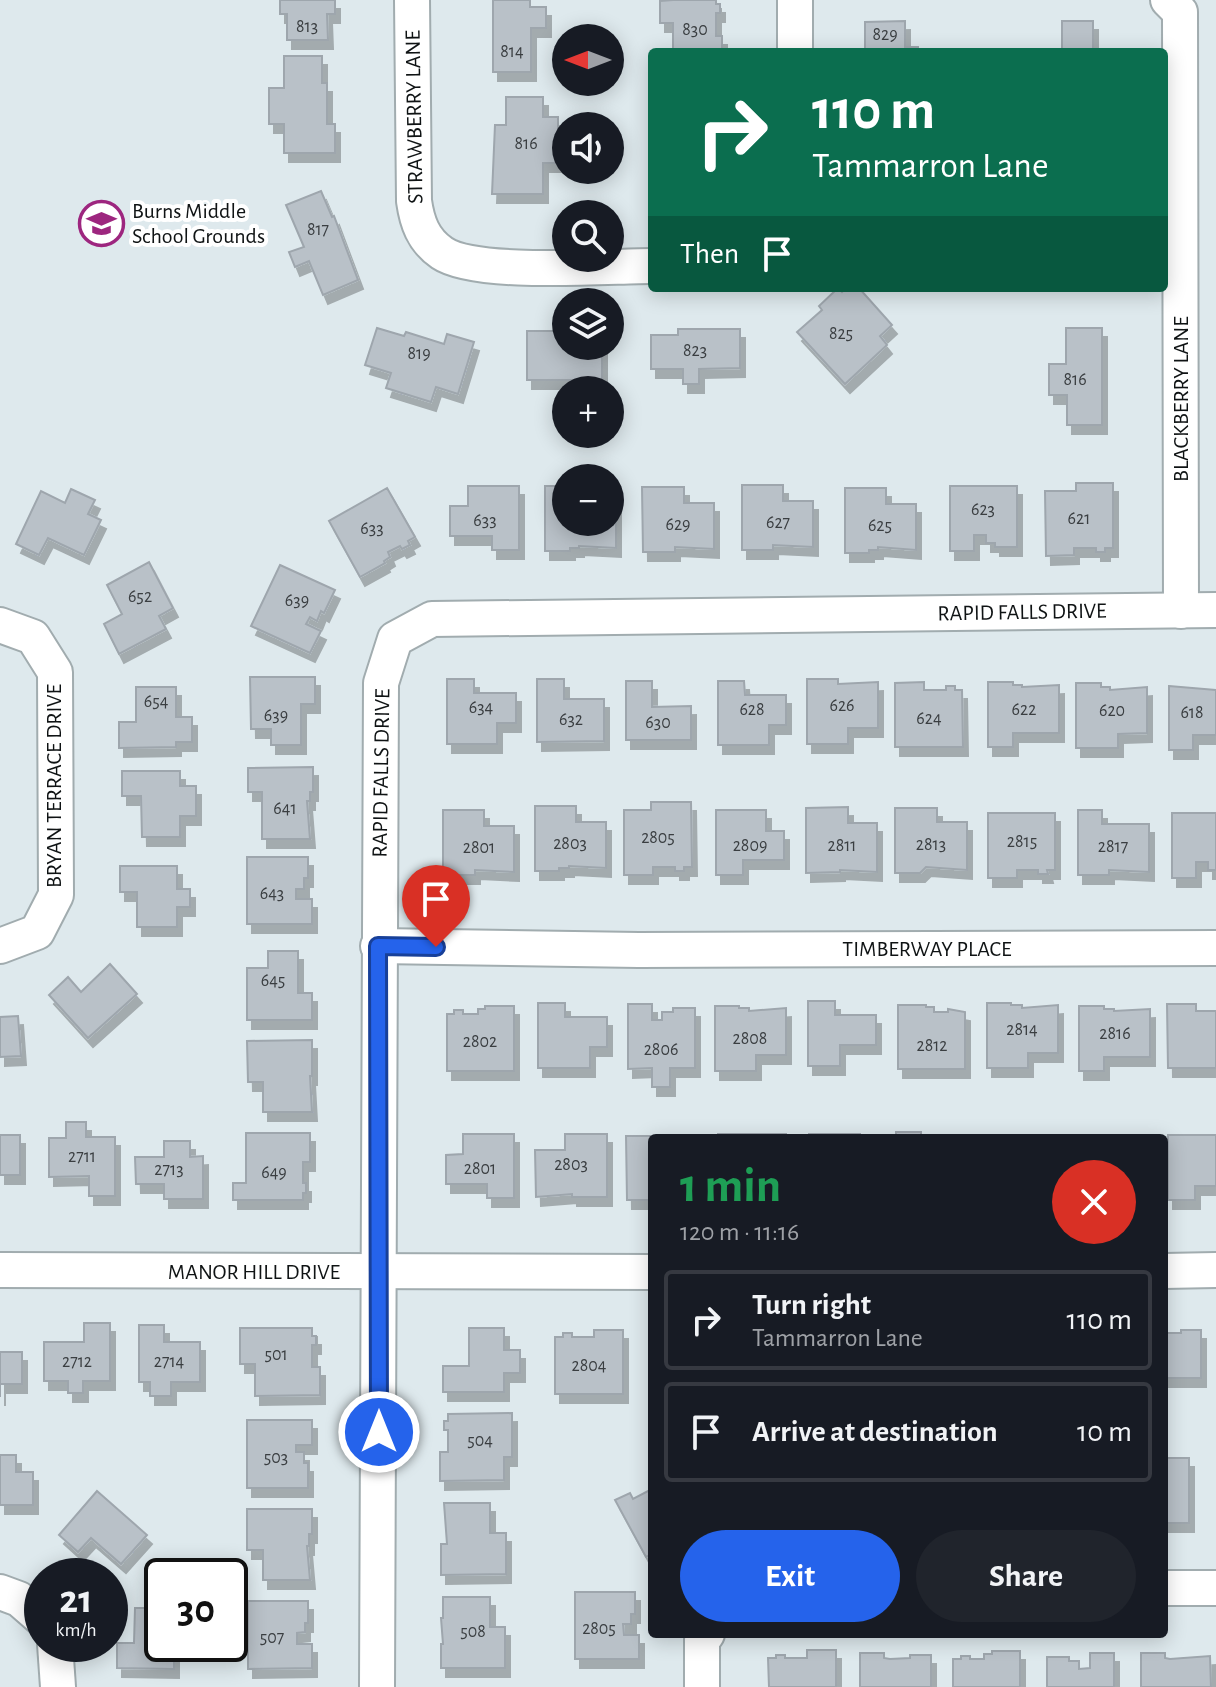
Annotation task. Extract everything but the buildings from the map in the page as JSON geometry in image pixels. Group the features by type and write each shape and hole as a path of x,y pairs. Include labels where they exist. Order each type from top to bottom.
{"street":[{"name":"STRAWBERRY LANE","path":"412,0 414,201 421,232 443,254 463,262 493,267 648,266"},
{"path":"795,0 795,48"},
{"name":"BLACKBERRY LANE","path":"1168,0 1180,12 1181,611"},
{"name":"RAPID FALLS DRIVE","path":"377,1687 381,683 395,639 432,619 1216,610"},
{"name":"BRYAN TERRACE DRIVE","path":"0,625 33,637 55,672 56,879 56,895 37,932 0,946"},
{"name":"TIMBERWAY PLACE","path":"378,946 639,950 1216,948"},
{"name":"MANOR HILL DRIVE","path":"0,1270 648,1272"},
{"path":"1168,1271 1216,1270"},
{"path":"1168,1588 1216,1588"},
{"path":"0,1592 24,1603"},
{"path":"702,1687 704,1638"},
{"path":"56,1662 58,1687"}],"place":[{"name":"Burns Middle School Grounds","path":"101,224"}],"route":[{"path":"379,1432 378,946 436,947"}]}
